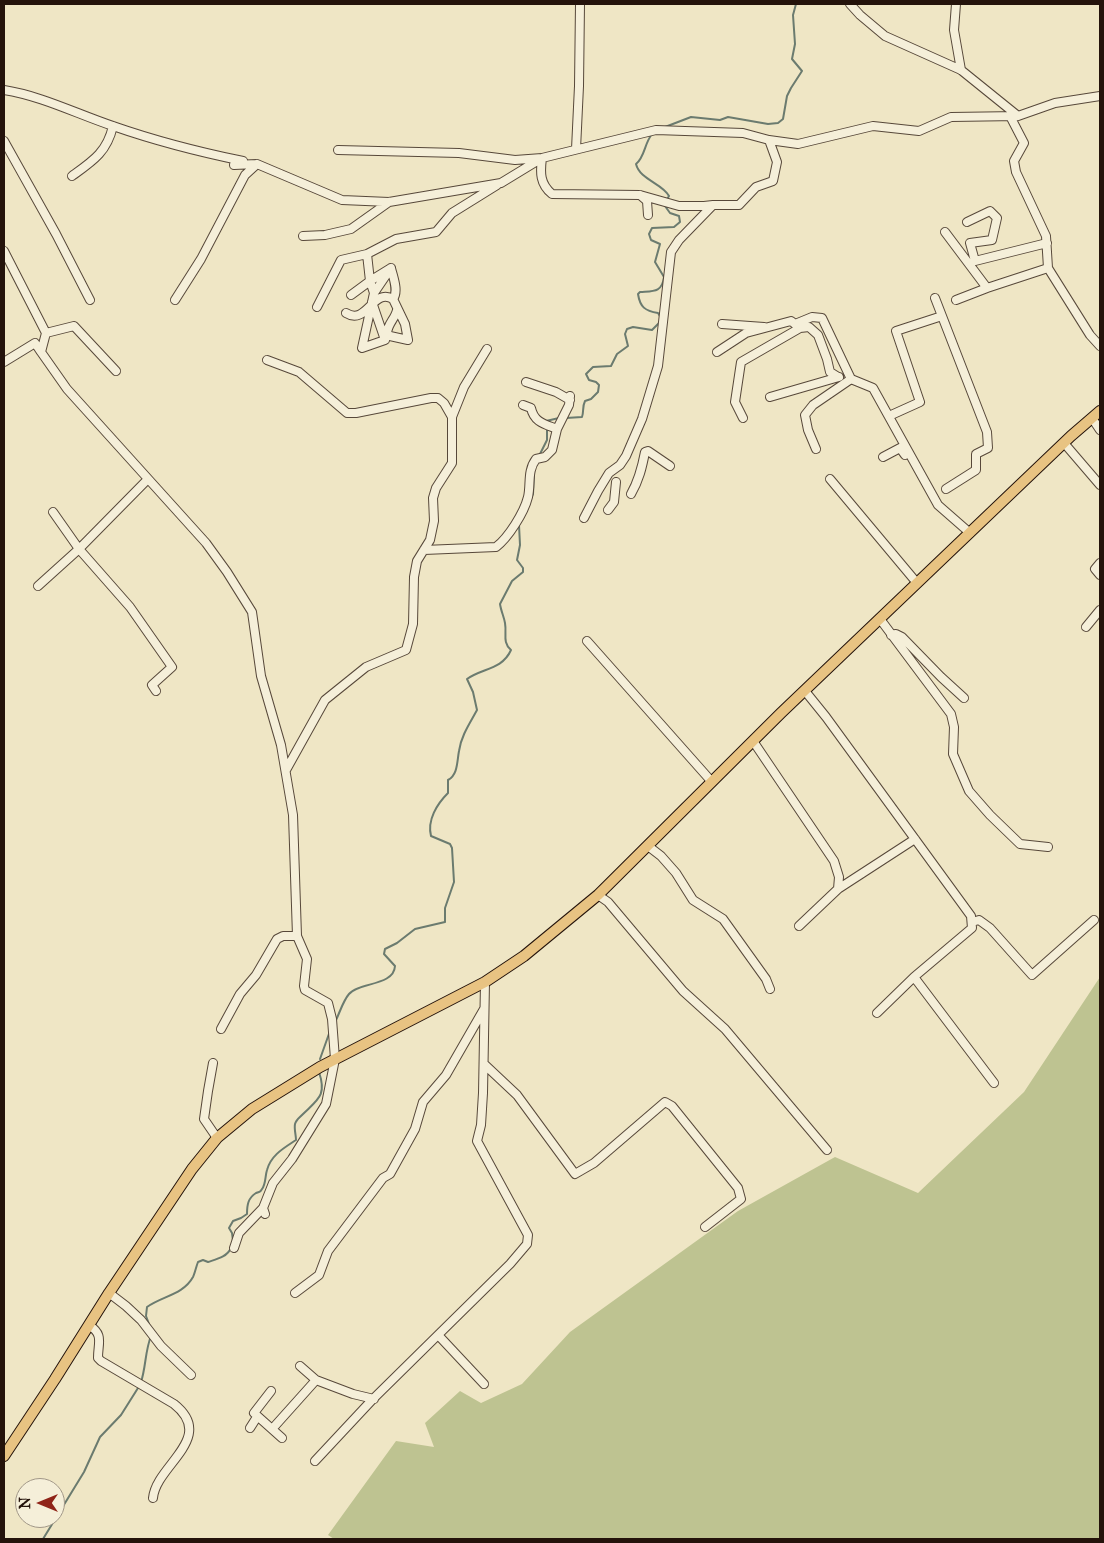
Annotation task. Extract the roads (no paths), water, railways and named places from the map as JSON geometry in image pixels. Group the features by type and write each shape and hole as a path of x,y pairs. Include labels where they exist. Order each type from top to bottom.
{"main road":[{"path":"4,1456 192,1169 217,1138 252,1109 335,1059 485,982 524,956 598,895 753,741 1096,414"}],"street":[{"path":"576,149 580,4"},
{"path":"850,4 885,36 961,70 1014,116 1024,143 1014,161 1016,172 1046,236 1048,268 1090,335 1100,346"},
{"path":"956,4 954,30 961,70"},
{"path":"4,90 22,93 174,146 257,164 342,200 388,202 501,182"},
{"path":"338,150 459,153 515,160 542,158 656,130 743,133 769,140 798,144 873,126 919,131 951,117 1014,116 1055,103 1100,96"},
{"path":"72,176 93,161 110,141 113,126"},
{"path":"4,140 90,300"},
{"path":"542,158 540,174 545,187 552,194 640,195 678,206 739,205 756,187 773,182 777,162 769,140"},
{"path":"317,307 342,260 366,254 396,240 436,232 452,213 542,158"},
{"path":"234,164 257,164"},
{"path":"175,300 201,259 245,175 257,164"},
{"path":"640,195 647,201 648,215"},
{"path":"303,236 325,235 351,229 388,202"},
{"path":"584,518 609,473 620,465 626,456 642,419 658,366 671,252 679,240 713,205"},
{"path":"967,222 990,211 997,218 992,240 970,243 975,261 1047,243"},
{"path":"945,232 987,288"},
{"path":"4,251 46,333 41,352"},
{"path":"366,254 370,281 374,293"},
{"path":"351,295 391,268"},
{"path":"372,302 385,340 362,348 370,316 372,302 374,293 391,268"},
{"path":"391,268 396,292 396,297 393,299"},
{"path":"956,300 1048,268"},
{"path":"346,313 351,316 357,316 368,309 372,302 384,297 393,299 398,310"},
{"path":"935,298 987,432 988,448 976,454 976,470 946,489"},
{"path":"889,416 920,402 896,331 942,316"},
{"path":"717,352 746,333 791,322 795,324 812,317 822,318 850,377"},
{"path":"722,324 771,327"},
{"path":"46,333 74,326 116,371"},
{"path":"744,418 735,402 741,362 800,328 809,327 818,335 830,372 838,377"},
{"path":"4,362 35,343 67,389 206,543 252,612 261,676 281,745 293,815 297,936 306,959 304,986 305,990 328,1003 332,1019 335,1059 326,1104 292,1159 272,1183 264,1211 240,1233 234,1248"},
{"path":"286,770 324,700 366,667 406,650 413,624 414,577 417,561 430,540 434,521 436,488 452,463 452,417 464,387 487,349"},
{"path":"267,360 299,372 347,412 356,413 438,398 444,403 452,417"},
{"path":"770,396 838,377 850,377 873,388 938,505 970,533"},
{"path":"816,449 808,430 805,415 813,405 850,377"},
{"path":"424,550 496,547 505,540 528,500 529,475 532,464 536,459 549,454 555,441 557,429 570,405 570,398 526,382"},
{"path":"523,405 531,408 533,415 539,422 557,429"},
{"path":"1096,414 1100,430"},
{"path":"1064,443 1100,485"},
{"path":"883,457 900,448 902,449 928,497 933,497"},
{"path":"631,494 642,469 645,452 670,466"},
{"path":"38,586 79,549 148,479"},
{"path":"830,479 917,583"},
{"path":"608,510 614,502 616,482"},
{"path":"53,512 79,549 130,607 172,667 152,685 156,691"},
{"path":"1100,563 1095,569 1100,575"},
{"path":"1086,627 1100,610"},
{"path":"880,619 951,714 954,727 953,754 969,791 990,815 1020,844 1048,847"},
{"path":"891,635 896,634 902,637 964,698"},
{"path":"587,641 712,782"},
{"path":"805,691 971,916 972,928 914,977 877,1013"},
{"path":"753,741 834,860 840,877 838,888"},
{"path":"799,926 838,888 915,839"},
{"path":"648,846 662,856 676,873 693,900 723,919 766,979 770,989"},
{"path":"598,895 608,902 683,991 725,1029 827,1150"},
{"path":"972,922 979,920 990,928 1032,975 1094,920"},
{"path":"221,1029 240,994 256,974 278,940 284,936 297,936"},
{"path":"914,977 994,1083"},
{"path":"315,1462 374,1399 510,1264 527,1244 528,1235 477,1141 481,1125 485,982"},
{"path":"295,1293 319,1275 328,1251 383,1178 390,1174 416,1129 423,1102 446,1075 485,1007"},
{"path":"213,1063 204,1119 217,1138"},
{"path":"484,1064 517,1095 575,1174 594,1163 665,1102 672,1106 738,1188 741,1199 705,1227"},
{"path":"109,1293 140,1320 161,1346 191,1375"},
{"path":"89,1325 97,1330 99,1336 98,1355 101,1361 174,1404 185,1412 190,1424 187,1439 178,1457 158,1484 153,1498"},
{"path":"439,1336 484,1384"},
{"path":"300,1366 316,1380 374,1399"},
{"path":"273,1428 316,1380"},
{"path":"271,1391 254,1413 282,1438"},
{"path":"250,1428 258,1416"}],"waterway":[{"path":"665,127 691,117 720,120 728,117 768,124 778,123 783,119 787,96 802,71 792,59 795,44 793,15 796,4"},
{"path":"652,134 641,158 636,164 646,178 666,192 669,196 666,201"},
{"path":"661,318 658,313 644,308 638,294 659,289 663,282 664,277 655,262 660,244 651,240 649,234 652,228 674,227 680,222 679,216 670,213 665,206"},
{"path":"566,418 582,417 585,401 591,399 598,392 599,385 589,380 586,374 593,367 611,366 617,354 628,346 625,334 627,329 633,327 652,330 660,322"},
{"path":"546,421 559,418"},
{"path":"539,456 547,440 547,430"},
{"path":"531,498 533,494 534,473"},
{"path":"336,1020 349,994 360,987 383,980 393,972 395,966 384,954 385,949 397,943 415,929 445,922 445,908 454,882 452,848 450,844 431,836 430,824 437,807 448,793 448,780 454,775 460,745 477,710 473,692 467,679 497,665 507,657 511,650 506,641 505,623 500,604 512,581 523,572 523,568 517,560 520,545 519,525"},
{"path":"320,1059 330,1031"},
{"path":"233,1241 229,1228 233,1221 247,1214 250,1199 263,1187 267,1170 272,1160 278,1152 296,1140 296,1121 320,1096 322,1087 319,1072"},
{"path":"149,1324 146,1316 147,1307 184,1288 193,1277 198,1262 218,1259 227,1254 231,1248"},
{"path":"141,1382 151,1336"},
{"path":"43,1539 84,1472 100,1437 121,1415 138,1388"}]}
